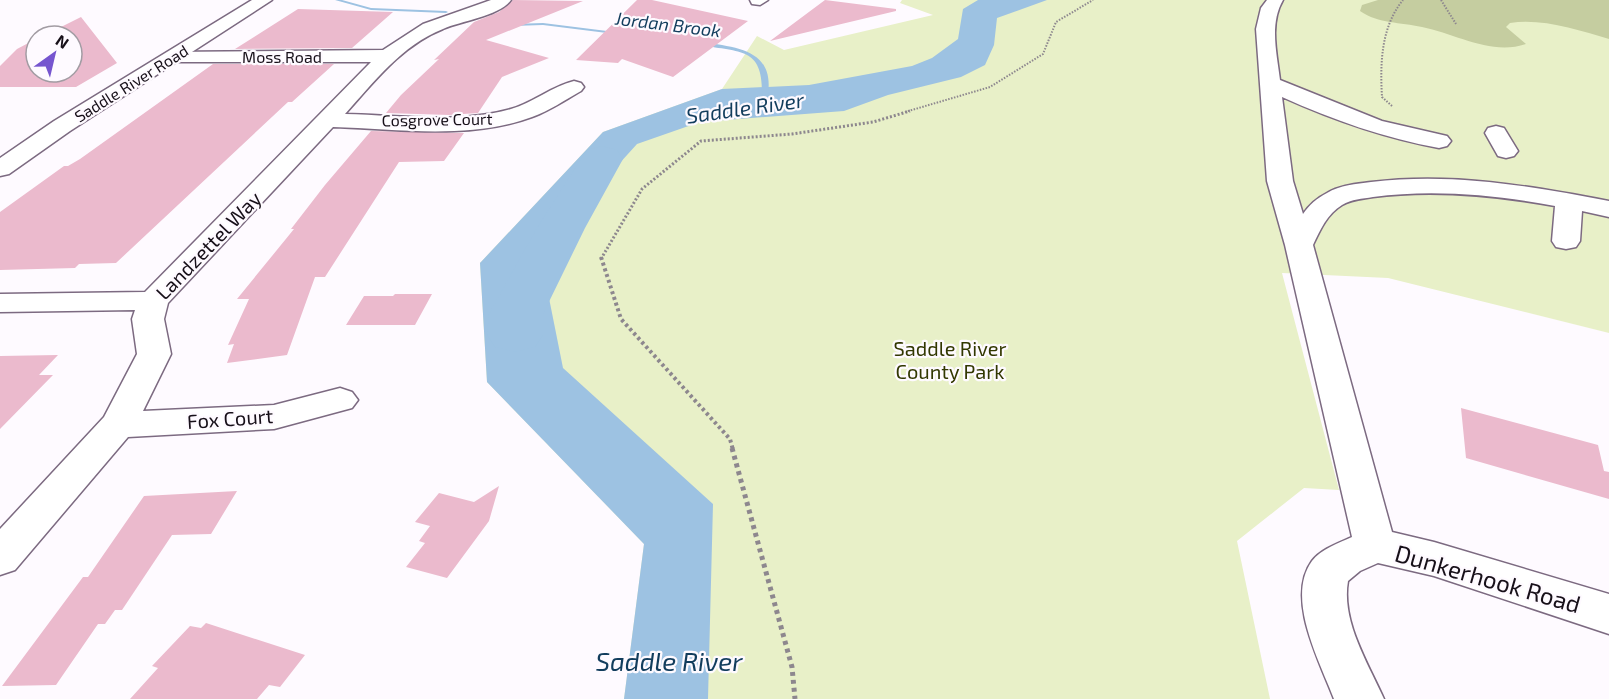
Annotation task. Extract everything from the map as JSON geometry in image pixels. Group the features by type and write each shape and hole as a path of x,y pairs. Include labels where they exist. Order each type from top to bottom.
{"street":[{"name":"Saddle River Road","path":"0,169 62,126 264,0"},
{"name":"Landzettel Way","path":"0,558 118,425 154,354 148,319 153,301 388,56 421,32 437,24 471,15 503,0"},
{"path":"1275,0 1270,8 1265,29 1280,181 1299,245 1375,545"},
{"name":"Moss Road","path":"176,56 388,56"},
{"path":"1269,83 1337,112 1429,135 1432,171 1609,209"},
{"name":"Cosgrove Court","path":"328,120 454,122 509,117 530,110 574,87"},
{"path":"1299,245 1313,216 1341,195 1448,176"},
{"path":"1566,241 1569,201"},
{"path":"0,303 153,301"},
{"name":"Fox Court","path":"118,425 274,417 340,400"},
{"name":"Dunkerhook Road","path":"1359,699 1327,620 1324,591 1328,572 1346,559 1375,545 1434,559 1609,614"}],"path":[{"path":"795,699 792,667 730,439 621,320 601,257 642,189 701,141 792,135 873,122 990,87 1043,54 1056,22 1093,0"},
{"path":"1403,0 1393,9 1383,49 1380,65 1382,97 1429,135"},
{"path":"1441,0 1456,24"}],"green space":[{"name":"Saddle River County Park","path":"902,0 1609,0 1609,333 1388,278 1282,273 1339,490 1304,488 1237,541 1270,699 624,699 644,544 487,382 480,263 603,132 722,89 757,36 784,50 933,15 900,3"},
{"path":"1378,0 1609,0 1609,39 1560,26 1522,22 1510,23 1506,27 1526,44 1513,47 1487,46 1435,30 1382,20 1360,11 1362,5"}],"water":[{"name":"Saddle River","path":"978,0 1047,0 997,18 994,45 985,65 961,77 888,95 844,111 700,122 637,144 561,228 538,243 563,368 713,504 708,699 624,699 644,544 487,382 480,263 603,132 722,89 809,85 912,66 932,58 958,39 963,9"}],"building":[{"path":"513,0 583,1 486,40 549,58 502,77 478,113 449,115 386,113 401,95 439,59 434,60 474,22 499,12"},
{"path":"637,0 652,0 748,21 673,77 622,59 618,63 576,60"},
{"path":"825,0 896,9 896,11 770,41"},
{"path":"298,9 393,12 352,48 235,49"},
{"path":"81,17 117,63 84,82 84,24 67,24"},
{"path":"24,45 24,84 81,84 76,87 0,87 0,66"},
{"path":"213,64 334,64 292,102 288,102 116,263 79,264 75,268 0,270 0,212 64,166 80,159"},
{"path":"371,131 464,133 444,161 399,162 325,277 315,277 287,355 227,363 234,344 228,345 249,299 237,299 294,229 291,229 325,185"},
{"path":"395,294 432,294 415,325 346,325 364,296 393,296"},
{"path":"58,355 39,375 53,375 0,429 0,356"},
{"path":"1461,408 1598,445 1604,471 1609,472 1609,499 1466,458"},
{"path":"499,486 489,521 447,578 406,567 425,543 419,541 430,526 415,522 439,493 474,502"},
{"path":"237,491 211,534 172,535 122,610 115,610 105,624 98,624 56,685 2,686 83,577 88,577 144,496"},
{"path":"206,623 305,655 280,687 269,685 257,699 130,699 158,668 152,666 190,626 201,628"}],"waterway":[{"name":"Jordan Brook","path":"337,0 371,9 446,12"},
{"name":"Jordan Brook","path":"512,25 543,24 615,33"},
{"name":"Jordan Brook","path":"703,44 742,51 758,61 763,70 765,99"},
{"name":"Saddle River","path":"515,335 516,314 561,228 602,159"}]}
